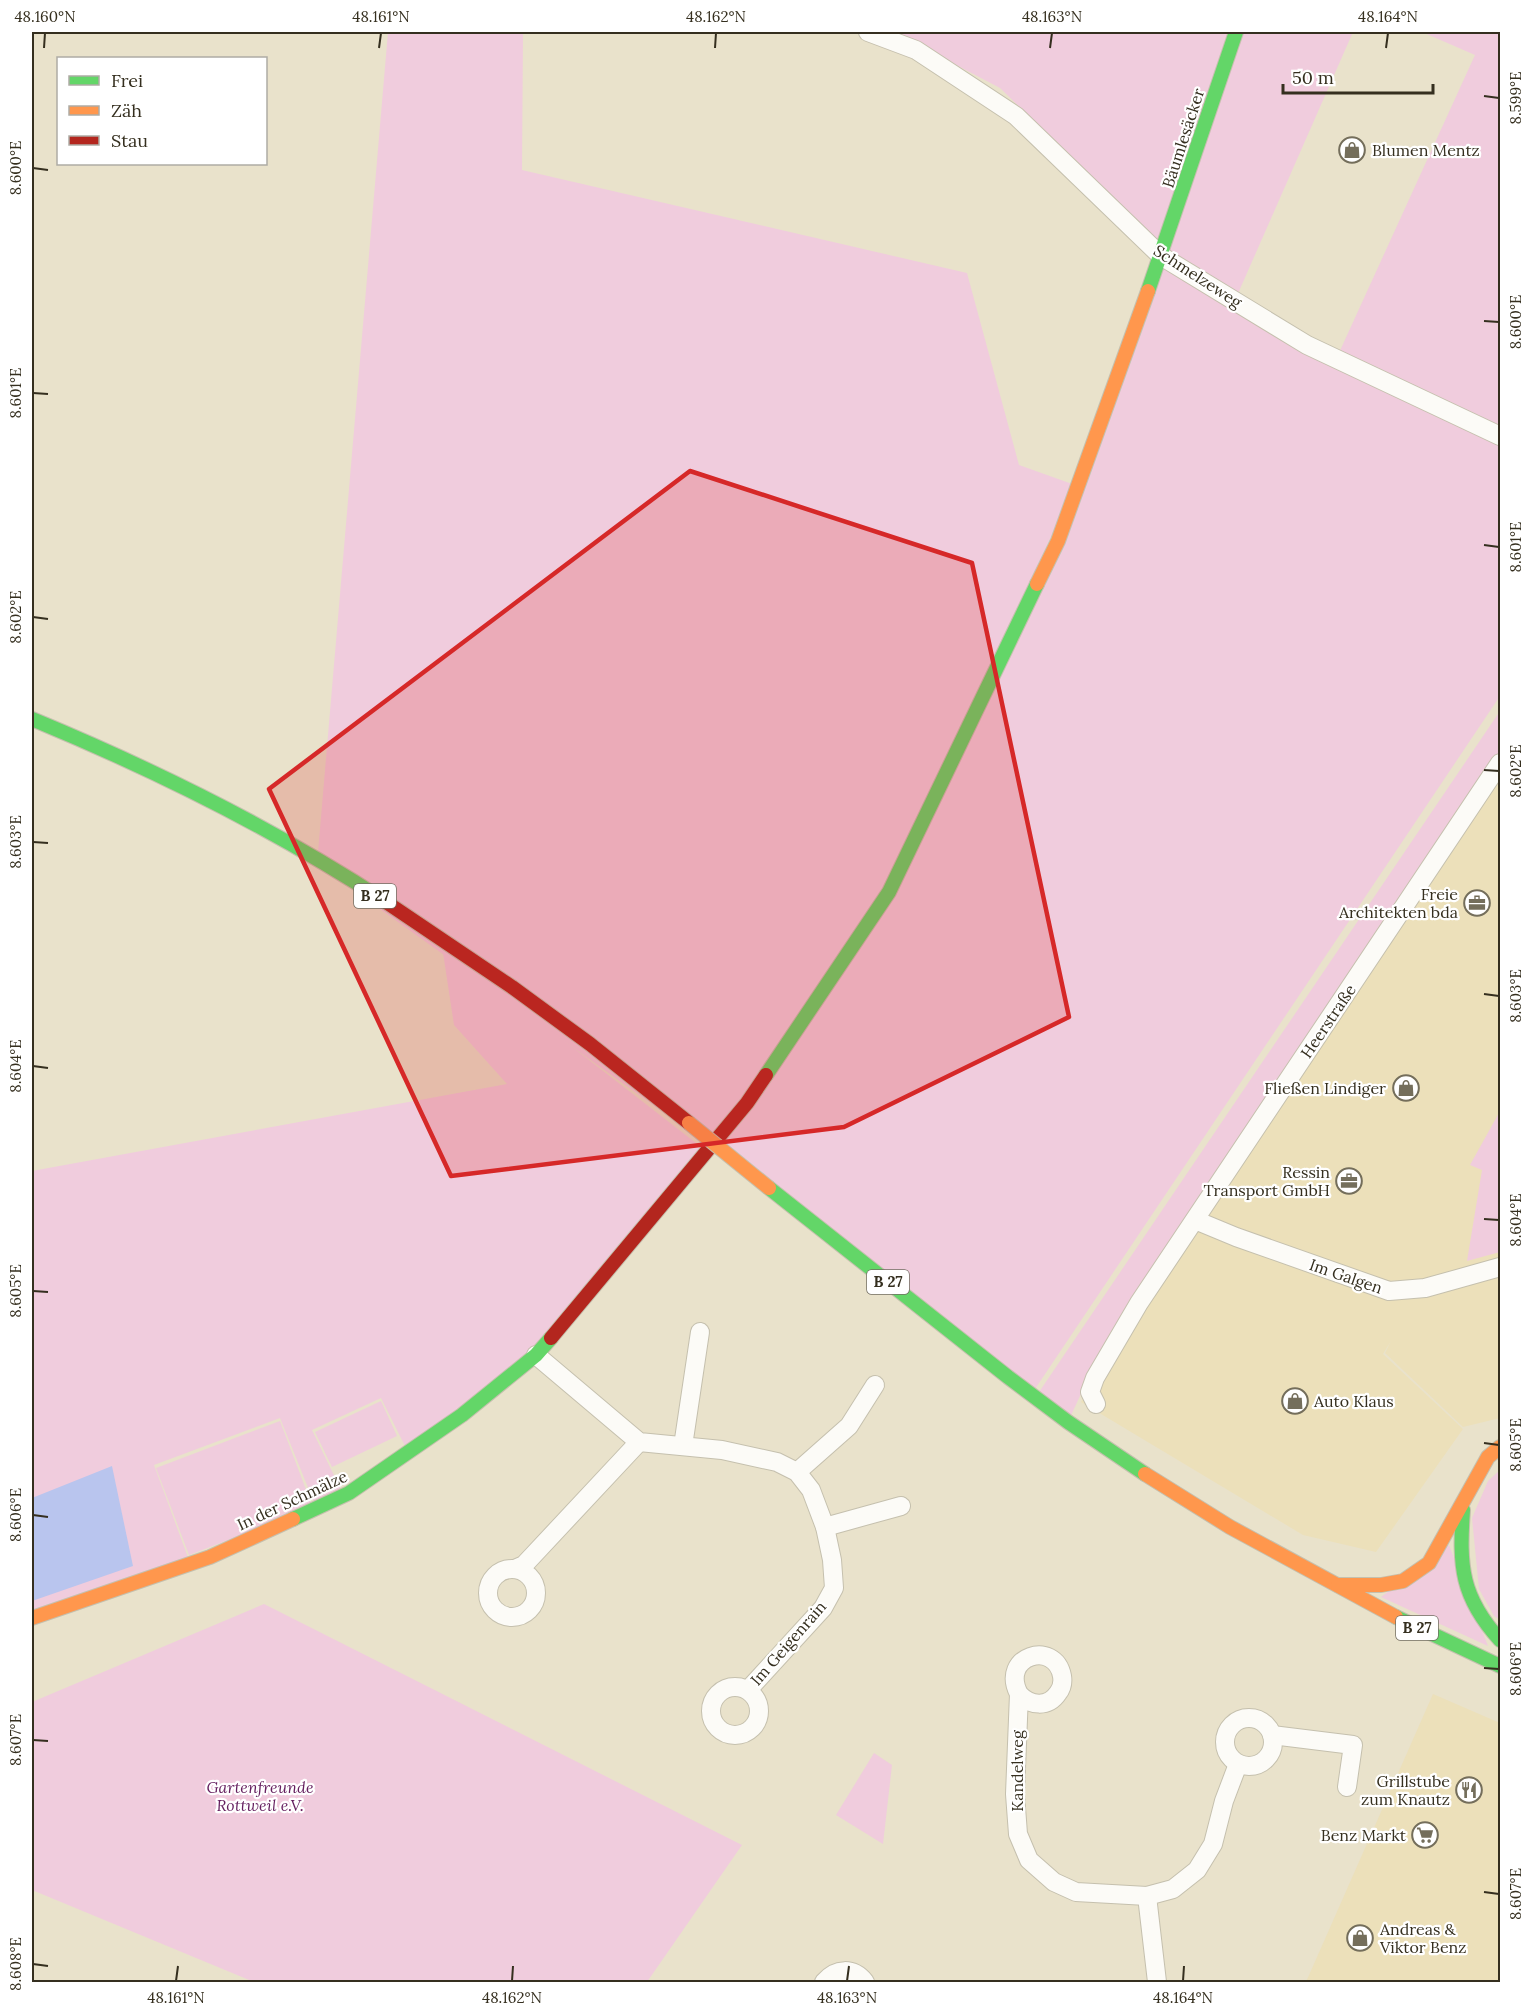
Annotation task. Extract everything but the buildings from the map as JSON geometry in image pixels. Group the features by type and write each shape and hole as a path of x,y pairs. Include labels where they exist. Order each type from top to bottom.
{"main road":[{"name":"Bäumlesäcker","path":"536,1355 747,1103 889,892 1058,541 1161,256 1236,32"},
{"name":"B 27","path":"32,719 73,735 214,802 331,867 443,940 575,1033 1008,1377 1068,1422 1131,1465 1230,1527 1335,1585 1454,1646 1500,1666"},
{"name":"In der Schmälze","path":"32,1618 210,1557 349,1493 462,1415 536,1355"},
{"path":"1335,1585 1382,1585 1403,1581 1429,1563 1488,1457 1500,1447"},
{"path":"1463,1502 1460,1552 1465,1584 1473,1606 1500,1640"}],"street":[{"name":"Schmelzeweg","path":"868,32 916,50 1016,116 1161,256 1307,345 1500,436"},
{"name":"Heerstraße","path":"1096,1404 1090,1392 1095,1378 1139,1303 1500,763"},
{"name":"Im Galgen","path":"1195,1220 1236,1237 1389,1291 1425,1288 1500,1267"},
{"path":"683,1446 700,1332"},
{"path":"536,1355 639,1442 722,1450 777,1462 797,1472 849,1426 875,1385"},
{"path":"517,1569 524,1565 639,1442"},
{"name":"Im Geigenrain","path":"748,1690 823,1608 834,1588 832,1560 825,1527 811,1490 797,1472"},
{"path":"825,1527 900,1506"},
{"name":"Kandelweg","path":"1019,1694 1015,1794 1018,1834 1029,1860 1054,1882 1076,1892 1147,1896"},
{"path":"1246,1717 1255,1718 1269,1727 1274,1743 1272,1752 1267,1759 1253,1766 1238,1764 1227,1753 1225,1746 1227,1731 1232,1724 1246,1717"},
{"path":"1272,1735 1353,1745 1347,1787"},
{"path":"1157,1983 1147,1896 1173,1889 1197,1870 1213,1844 1224,1801 1238,1764"},
{"path":"824,1983 830,1976 845,1971 858,1975 865,1983"}],"highlighted area":[{"path":"690,471 972,563 1069,1017 844,1127 451,1176 269,789"}],"shaded area":[{"path":"1500,768 1500,1418 1463,1427 1385,1353 1391,1341 1383,1354 1463,1429 1376,1552 1303,1535 1081,1402 1216,1192"},
{"path":"1433,1694 1500,1723 1500,1982 1306,1982"}],"green space":[{"path":"388,32 523,32 522,170 967,273 1019,465 1075,485 887,890 709,1145 317,864"},
{"path":"882,32 1232,32 1161,248 1138,222 1000,88 920,46"},
{"path":"1240,32 1353,32 1236,298 1164,255"},
{"path":"1422,32 1500,32 1500,433 1338,355 1475,55"},
{"path":"1162,259 1500,441 1500,696 1031,1395 712,1149 891,894 1059,542"},
{"path":"1500,711 1500,756 1085,1385 1068,1422 1035,1398"},
{"path":"442,946 705,1150 531,1353 406,1448 381,1398 312,1430 342,1492 315,1505 280,1418 154,1465 189,1560 32,1613 32,1171 507,1084 454,1025"},
{"path":"1500,1111 1500,1252 1467,1261 1482,1170 1470,1165"},
{"path":"381,1401 397,1436 332,1467 315,1432"},
{"path":"280,1421 313,1508 189,1555 156,1468"},
{"path":"1500,1470 1500,1620 1494,1616 1479,1589 1472,1518 1488,1481"},
{"path":"1449,1545 1488,1646 1381,1597"},
{"name":"Gartenfreunde Rottweil e.V.","path":"264,1604 742,1845 647,1982 254,1982 32,1890 32,1702"},
{"path":"874,1753 892,1765 883,1844 836,1815"}],"water":[{"path":"112,1466 133,1566 32,1601 32,1498"}],"traffic: fast":[{"path":"1148,291 1236,32"},
{"path":"766,1075 889,892 1037,584"},
{"path":"32,719 169,780 258,825 386,902"},
{"path":"769,1188 1008,1377 1068,1422 1145,1474"},
{"path":"293,1519 349,1493 462,1415 536,1355 551,1338"},
{"path":"1463,1510 1462,1548 1465,1580 1477,1609 1500,1640"},
{"path":"1396,1617 1500,1666"}],"traffic: slow":[{"path":"1037,584 1058,541 1148,291"},
{"path":"689,1123 769,1188"},
{"path":"1338,1585 1381,1585 1403,1581 1429,1563 1488,1457 1500,1447"},
{"path":"1145,1474 1230,1527 1396,1617"},
{"path":"32,1618 210,1557 293,1519"}],"traffic: jam":[{"path":"386,902 512,987 590,1044 689,1123"},
{"path":"551,1338 747,1103 766,1075"}],"place":[{"name":"Blumen Mentz","path":"1352,150"},
{"name":"Freie Architekten bda","path":"1477,903"},
{"name":"Fließen Lindiger","path":"1406,1088"},
{"name":"Ressin Transport GmbH","path":"1349,1181"},
{"name":"Auto Klaus","path":"1295,1401"},
{"name":"Grillstube zum Knautz","path":"1469,1790"},
{"name":"Benz Markt","path":"1425,1835"},
{"name":"Andreas & Viktor Benz","path":"1360,1938"}]}
